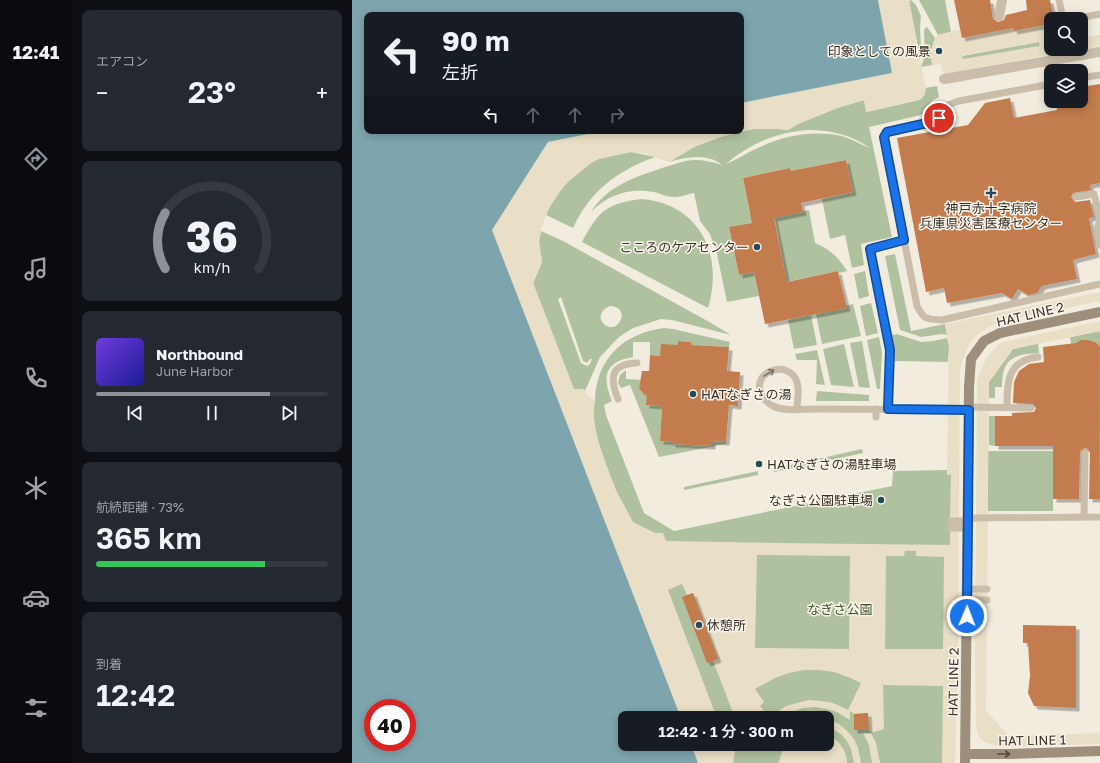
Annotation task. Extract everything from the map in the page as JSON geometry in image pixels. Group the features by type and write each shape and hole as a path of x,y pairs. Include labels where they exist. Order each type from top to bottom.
{"street":[{"path":"999,16 1002,0"},
{"path":"944,79 1098,52"},
{"name":"HAT LINE 2","path":"965,758 969,387 971,359 984,341 1000,332 1100,312"},
{"name":"HAT LINE 1","path":"965,758 1010,754 1100,751"}],"lane":[{"path":"1059,0 1062,12"},
{"path":"1088,16 1100,14"},
{"path":"1088,77 1100,75"},
{"path":"1044,85 959,100 948,105 936,121 887,132 884,137 916,306 921,316 942,320 1100,284"},
{"path":"1076,197 1094,194 1100,216"},
{"path":"1100,220 1097,229 1100,245"},
{"path":"888,409 890,350 870,249 904,240"},
{"path":"1007,408 1007,388 1012,371 1016,365 1023,360 1038,357"},
{"path":"618,399 614,391 613,380 615,371 619,366 626,363 637,363"},
{"path":"797,409 798,386 795,377 789,371 779,368 769,371 763,376 759,383 760,392 765,400 773,406 782,408 797,409 969,409 1031,408"},
{"path":"872,417 873,409"},
{"path":"1084,517 1085,454"},
{"path":"950,525 968,522 1099,517"},
{"path":"967,589 987,589"},
{"path":"967,600 987,600"}],"green space":[{"path":"911,0 916,5 921,16 921,48 919,52 909,1"},
{"path":"919,0 945,0 951,32 938,35"},
{"path":"927,27 935,38 931,51 932,65 921,67 925,55 924,31"},
{"path":"1039,42 1040,46 963,60 962,56"},
{"path":"937,86 939,97 932,101 921,115 869,127 892,237 861,244 864,265 852,268 845,235 830,239 822,199 853,192 846,160 801,169 792,176 790,168 743,178 750,214 758,213 759,221 729,228 739,275 754,272 759,296 727,302 717,254 710,234 700,221 694,193 675,197 645,191 628,192 612,197 591,212 605,195 613,189 642,175 691,160 706,161 722,165 716,161 703,157 669,162 694,147 720,137 732,134 744,134 744,131 753,129 788,130 798,124 837,108 864,100 867,112 919,100 925,94 925,88","holes":["809,130 833,132 863,143 870,148 842,136 831,134 800,135 779,139 726,164 745,150 775,136"]},
{"path":"631,152 655,157 629,169 606,184 588,203 573,228 546,215 550,206 561,190 575,175 590,163 614,154"},
{"path":"642,199 662,203 679,211 693,222 703,236 713,269 712,288 708,308 582,242 593,223 604,211 611,206 620,203"},
{"path":"789,207 791,214 809,210 815,243 834,254 847,271 839,273 838,271 776,284 773,269 784,267 775,219 762,221"},
{"path":"541,231 563,241 731,335 672,320 661,319 633,328 619,337 600,357 585,391 584,389 574,390 533,283 542,262 539,242","holes":["561,297 583,361 587,363 590,359 592,359 590,364 587,366 581,363 558,299","610,306 621,311 622,316 618,324 614,327 609,327 604,324 601,319 601,314 603,311"]},
{"path":"895,254 911,331 945,324 947,335 942,334 921,337 900,330 885,256"},
{"path":"865,271 869,296 859,299 854,274"},
{"path":"871,303 878,333 866,336 860,306"},
{"path":"853,304 861,336 822,344 816,314"},
{"path":"811,315 817,345 794,349 788,320"},
{"name":"なぎさ公園","path":"664,328 673,329 730,342 729,347 691,345 691,342 679,341 678,345 660,356 650,355 650,342 633,342 633,357 623,359 616,363 608,372 607,385 612,401 604,405 606,415 644,513 674,531 892,486 893,471 947,470 947,475 951,474 948,763 847,763 841,746 834,738 834,711 700,711 633,539 655,533 635,524 626,513 609,473 596,433 594,407 597,384 601,371 615,350 637,335"},
{"path":"1100,331 1100,447 1095,342 1085,340 1071,344 1070,337"},
{"path":"897,334 921,342 947,338 949,346 948,362 894,361 895,351 892,335"},
{"path":"879,337 882,353 880,389 877,389 867,340"},
{"path":"862,341 870,388 859,387 850,343"},
{"path":"1038,343 1039,353 1016,357 1007,364 1004,370 1002,387 995,387 995,398 989,398 989,382 1013,349"},
{"path":"844,344 854,387 831,385 823,349"},
{"path":"817,350 825,385 816,384 817,360 797,360 795,354"},
{"path":"626,370 626,379 643,380 639,389 647,396 647,405 662,406 660,441 672,442 672,444 712,446 712,441 726,442 726,444 659,457 630,385 621,388 618,383 620,375"},
{"path":"817,391 869,395 869,401 816,401"},
{"path":"989,416 995,416 995,446 989,445"},
{"path":"862,449 863,453 774,472 773,469"},
{"path":"988,451 1053,451 1053,511 988,511"},
{"path":"758,471 758,475 684,490 684,487"},
{"path":"716,751 783,751 779,763 721,763"}],"shaded area":[{"path":"878,0 909,0 926,90 921,99 866,112 864,100 837,108 798,124 788,130 753,129 744,131 744,102 892,73"},
{"path":"1011,14 1014,31 1044,25 1044,56 965,70 967,81 946,84 941,64 932,65 931,51 935,38 938,35 960,29 962,38 998,30 996,17","holes":["1039,42 1040,46 963,59 962,56"]},
{"path":"1100,35 1100,46 1088,48 1088,37"},
{"path":"588,134 732,134 694,147 669,162 643,153 632,152 599,159 591,163 569,181 561,190 549,208 541,229 539,242 542,262 533,283 574,389 584,389 587,395 595,400 593,409 594,421 599,446 616,490 633,522 655,533 663,533 666,541 950,545 951,474 947,475 949,346 945,324 1100,292 1100,301 1004,321 989,327 978,334 970,343 962,362 960,372 958,647 955,763 942,763 943,686 883,685 884,729 871,733 869,730 868,713 854,714 850,711 850,720 837,712 815,707 803,708 795,711 778,711 786,706 809,700 833,703 848,710 861,683 834,672 804,670 775,678 755,689 764,702 760,706 764,711 732,711 713,661 718,658 693,593 687,595 682,584 668,590 714,711 678,711 492,230 548,142","holes":["905,551 916,551 916,556 944,557 943,649 885,649 886,556 904,556","757,555 850,556 849,649 755,648"]},
{"path":"1100,321 1100,331 1013,349 989,382 986,711 1009,736 1100,733 1100,744 1006,747 994,745 979,738 976,726 975,646 977,383 979,374 987,357 999,344"},
{"path":"834,722 839,724 854,739 858,748 861,763 854,763 851,749 841,734 834,730"},
{"path":"863,733 871,733 876,743 880,763 872,763 869,745"},
{"path":"834,739 843,749 847,763 779,763 782,751 834,751"},
{"path":"694,751 735,751 733,763 698,763"}],"water":[{"path":"352,0 878,0 892,73 744,102 744,12 364,12 364,134 588,134 548,142 492,230 678,711 618,711 618,751 694,751 698,763 352,763"}],"building":[{"path":"954,0 990,0 993,19 998,22 1004,20 1006,15 1027,10 1026,0 1050,0 1053,12 1044,12 1044,25 1014,31 1013,28 962,38"},
{"name":"神戸赤十字病院 兵庫県災害医療センター","path":"1100,84 1100,183 1090,185 1091,190 1073,193 1071,197 1075,202 1090,200 1094,217 1089,218 1096,254 1073,260 1077,279 1042,286 1037,293 1028,295 1018,289 1012,299 1002,293 947,303 944,288 926,292 897,138 968,125 985,103 1010,98 1014,118 1057,110 1057,108 1088,108 1088,86"},
{"name":"こころのケアセンター","path":"846,160 853,192 801,203 803,212 774,218 787,282 838,271 847,308 765,324 754,272 739,275 729,227 752,223 743,178 790,168 791,171"},
{"path":"1081,340 1095,342 1099,346 1100,499 1089,499 1090,453 1088,449 1085,448 1081,450 1080,453 1079,499 1053,499 1053,446 995,446 995,416 1012,416 1012,413 1034,412 1036,408 1033,404 1013,403 1014,382 1019,371 1029,364 1044,362 1043,347 1076,343"},
{"name":"HATなぎさの湯","path":"678,341 691,342 691,345 729,347 727,371 740,372 738,406 729,405 726,442 712,441 712,446 672,444 672,442 660,441 662,406 646,405 647,396 639,389 642,371 649,371 650,355 660,356 661,344 678,345"},
{"name":"休憩所","path":"693,593 718,659 707,663 682,597"},
{"path":"1023,625 1076,626 1076,708 1034,706 1028,693 1030,676 1028,643 1023,643"},
{"path":"868,713 869,730 854,730 854,714"}],"place":[{"name":"印象としての風景","path":"939,51"},
{"name":"神戸赤十字病院 兵庫県災害医療センター","path":"991,193"},
{"name":"こころのケアセンター","path":"757,247"},
{"name":"HATなぎさの湯","path":"693,394"},
{"name":"HATなぎさの湯駐車場","path":"759,464"},
{"name":"なぎさ公園駐車場","path":"881,500"},
{"name":"休憩所","path":"699,625"}],"route":[{"path":"939,118 936,121 887,132 884,137 904,240 870,249 890,350 888,409 969,410 967,616"}]}
